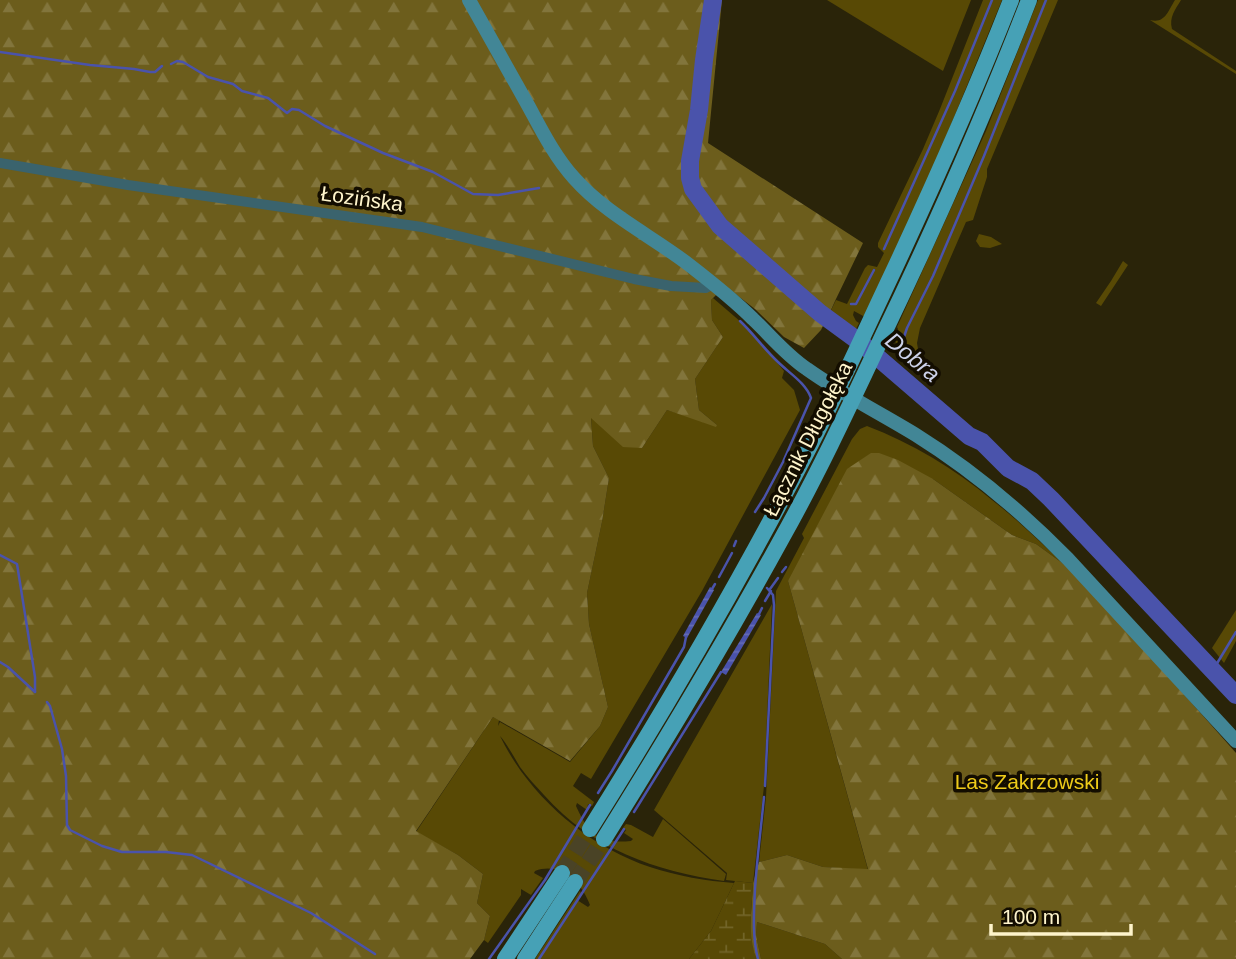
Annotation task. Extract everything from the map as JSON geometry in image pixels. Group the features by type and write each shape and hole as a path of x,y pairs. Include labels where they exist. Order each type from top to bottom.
{"main road":[{"name":"Łącznik Długołęka","path":"1011,0 960,126 837,390 788,488 597,834 703,677 825,456 918,262 978,127 1029,0"},
{"path":"505,959 569,878 525,959"}],"street":[{"path":"469,0 550,145 572,176 592,197 713,284 795,360 837,390 944,454 1001,496 1068,559 1236,741"},
{"name":"Łozińska","path":"0,163 128,185 422,227 671,286 699,289 713,284"}],"green space":[{"path":"0,0 722,0 708,143 863,243 821,330 804,348 784,337 755,309 725,286 711,300 712,320 723,337 695,379 699,410 717,425 716,427 667,410 642,448 623,447 591,418 593,446 609,478 587,593 589,624 608,707 600,726 570,761 493,717 416,831 458,855 483,874 477,903 490,916 484,940 470,959 0,959"},
{"path":"827,0 971,0 943,71"},
{"path":"983,0 1002,0 923,193 865,317 854,311 853,315 859,323 853,335 828,316 836,300 847,304 865,268 868,265 877,267 884,253 878,243 923,149"},
{"path":"1038,0 1058,0 987,169 987,177 973,220 966,222 920,328 917,343 919,355 893,341 897,327 986,131"},
{"path":"1175,0 1181,0 1172,17 1172,29 1236,71 1236,74 1150,20 1163,18"},
{"path":"979,234 1002,244 990,248 980,247 976,241"},
{"path":"1123,261 1128,265 1101,306 1096,303"},
{"path":"713,298 748,328 784,371 782,378 794,390 800,410 702,591 591,779 581,773 573,786 594,802 592,806 588,804 587,810 577,803 576,806 596,836 611,841 631,841 633,839 624,833 626,824 653,837 663,819 726,874 724,881 649,864 583,830 563,814 532,781 500,736 512,758 544,798 582,832 604,846 660,870 692,878 734,883 711,931 689,959 535,959 580,891 577,900 588,907 590,905 576,882 553,869 535,871 534,873 543,878 531,895 521,889 521,895 488,943 484,940 490,916 477,903 483,874 458,855 416,832 493,717 499,720 498,726 500,722 570,762 600,726 608,707 589,624 587,593 609,478 593,446 591,417 642,448 667,410 717,425 699,410 695,379 723,337 712,320"},
{"path":"867,426 917,449 963,478 1011,516 1065,565 1036,544 1012,535 933,479 788,581 868,870 823,867 787,855 759,862 766,797 776,591 804,538 802,534 852,439 860,429"},
{"name":"Las Zakrzowski","path":"871,453 898,460 933,479 1012,535 1036,544 1065,565 1236,753 1236,959 842,959 825,944 757,922 756,935 761,959 748,959 753,883 759,862 787,855 823,867 868,869 788,581 847,469"},
{"path":"772,604 764,786 753,883 726,880 727,873 654,810"},
{"path":"1236,610 1236,641 1224,663 1212,648"},
{"path":"735,881 753,883 751,931 757,959 689,959 711,931"},
{"path":"757,922 825,944 842,959 761,959 756,935"}],"shaded area":[{"path":"710,587 714,590 687,638 683,636"},
{"path":"757,613 761,615 726,675 721,672"}],"waterway":[{"name":"Dobra","path":"713,0 690,161 690,178 693,189 720,226 969,436 982,442 1008,468 1032,481 1236,695"},
{"path":"884,249 955,91 992,0"},
{"path":"901,346 984,156 1046,0"},
{"path":"0,52 150,72 155,72 162,66"},
{"path":"171,64 183,62 208,77 268,98 287,113 292,109 299,110 325,126 383,153 433,172 473,194 498,195 539,188"},
{"path":"851,304 856,304 874,270"},
{"path":"740,321 801,383 811,398 783,462 755,512"},
{"path":"734,546 736,541"},
{"path":"719,577 732,553"},
{"path":"0,555 17,564 35,692"},
{"path":"782,572 786,567"},
{"path":"770,589 778,578"},
{"path":"712,589 715,584"},
{"path":"765,786 774,605 773,595 767,588"},
{"path":"765,601 771,591"},
{"path":"759,614 762,608"},
{"path":"1213,670 1236,632"},
{"path":"598,793 684,647 686,637"},
{"path":"0,662 35,692"},
{"path":"634,812 721,672"},
{"path":"47,702 62,749 66,776 67,825 70,830 102,846 122,852 192,855 311,913 375,954"},
{"path":"758,959 754,906 764,797"},
{"path":"489,959 545,880 590,805"},
{"path":"539,959 624,829"}],"tunnel":[{"path":"562,873 590,829"},
{"path":"575,882 604,839"}]}
